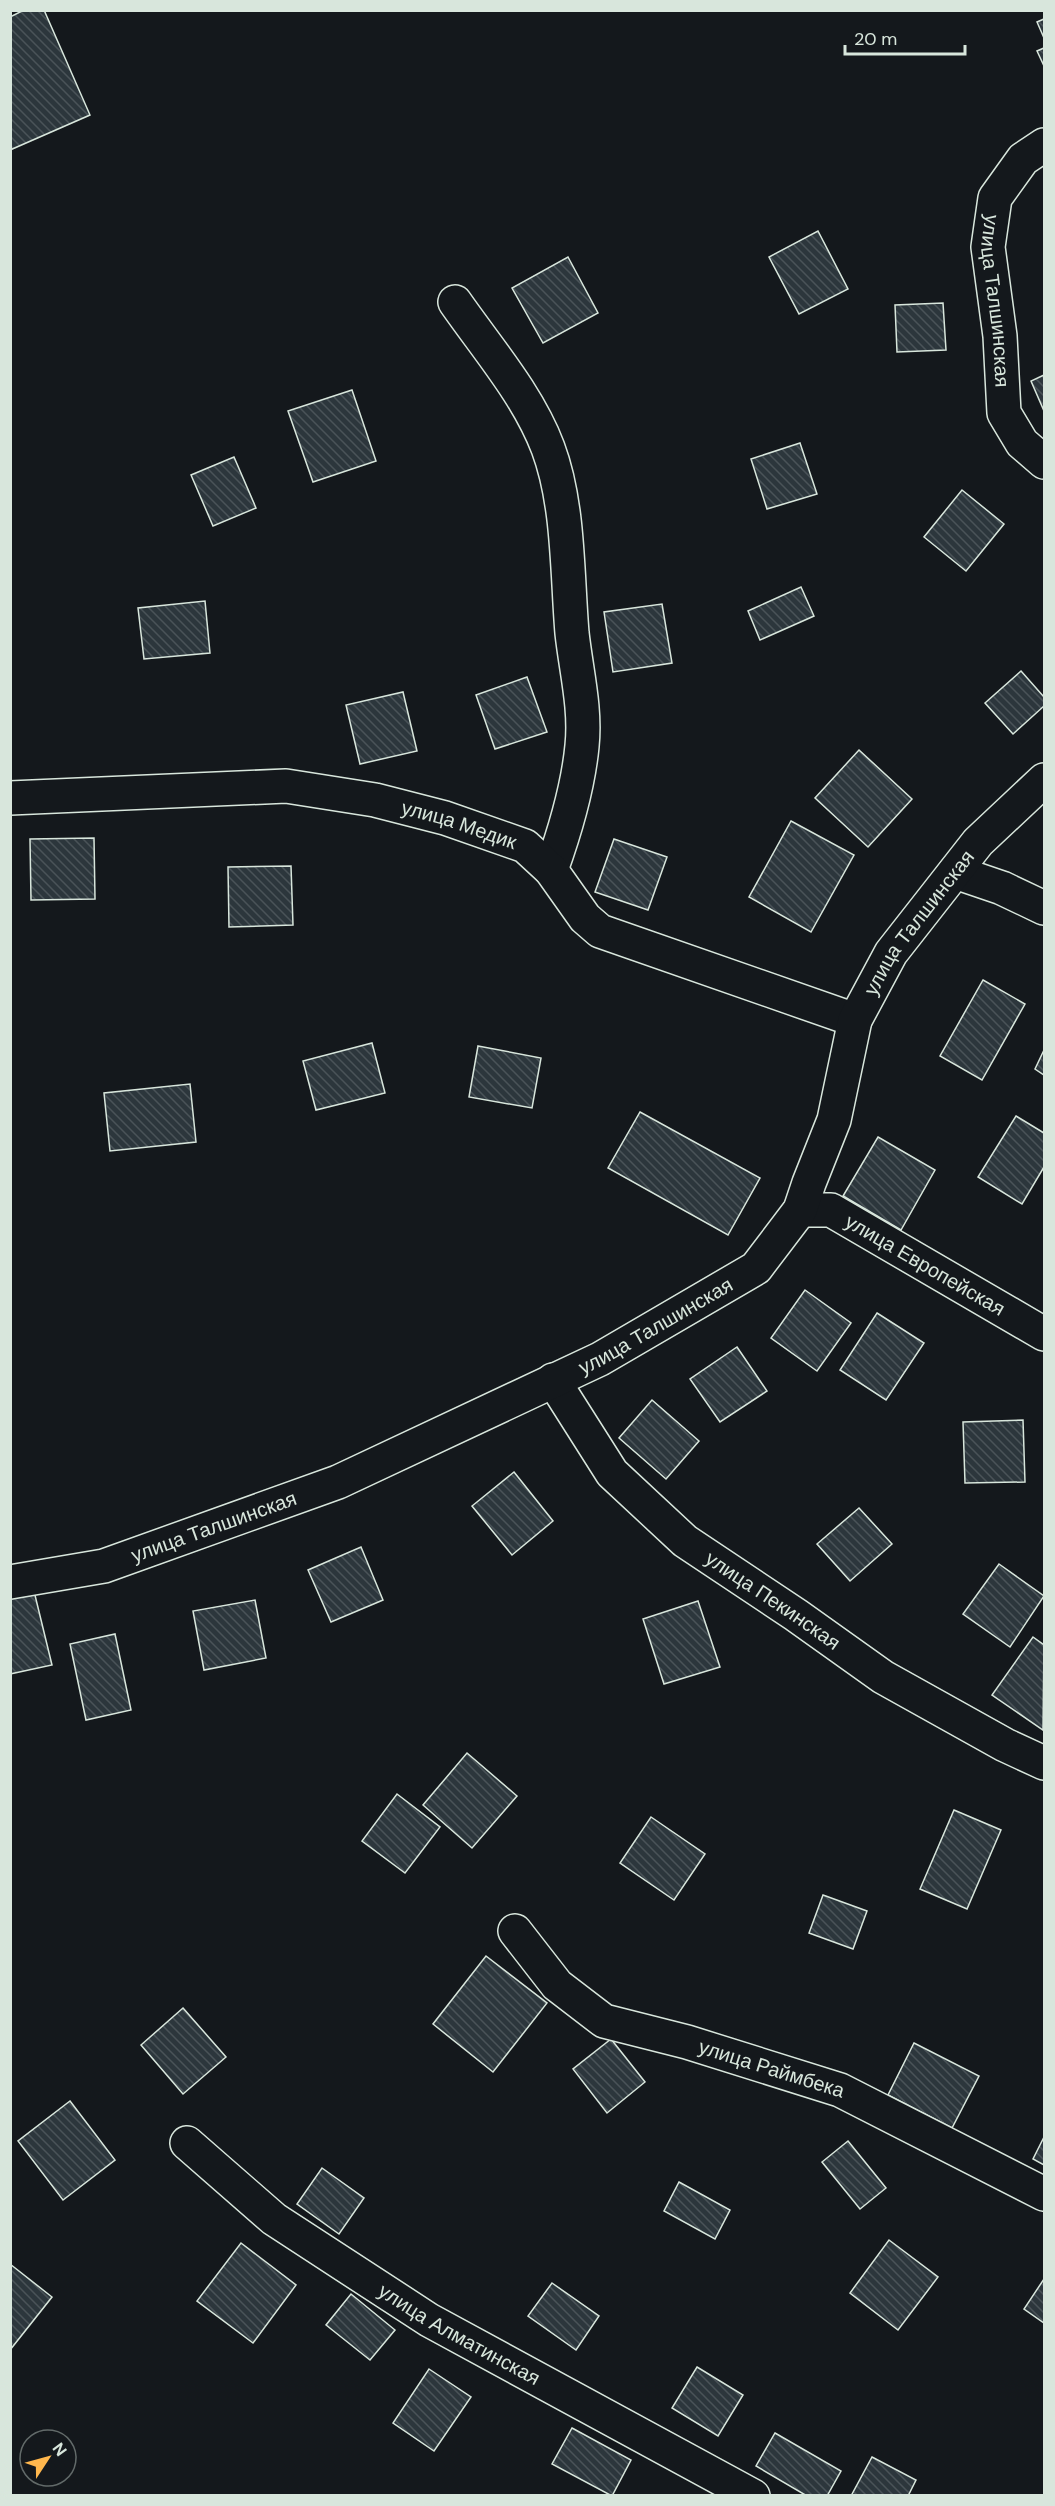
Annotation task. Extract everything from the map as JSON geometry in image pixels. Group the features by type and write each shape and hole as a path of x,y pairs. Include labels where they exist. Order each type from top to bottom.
{"street":[{"name":"улица Талшинская","path":"1044,145 1023,159 995,198 988,247 1000,336 1004,413 1022,443 1044,462"},
{"path":"455,302 523,399 548,446 559,483 572,632 583,713 582,746 564,833 551,870"},
{"name":"улица Талшинская","path":"10,1582 104,1566 327,1486 600,1359 756,1268 800,1210 808,1183 834,1120 855,1020 891,953 978,842 1044,780"},
{"name":"улица Медик","path":"10,798 286,786 375,800 445,818 525,846 551,870 585,918 600,931 855,1020"},
{"path":"955,873 1002,888 1044,908"},
{"name":"улица Европейская","path":"800,1210 831,1210 1044,1334"},
{"name":"улица Пекинская","path":"553,1380 612,1473 685,1541 796,1615 883,1677 1005,1745 1044,1763"},
{"name":"улица Раймбека","path":"514,1931 557,1985 604,2022 687,2042 840,2090 1044,2194"},
{"name":"улица Алматинская","path":"187,2143 274,2219 429,2320 753,2496"}],"building":[{"path":"24,10 44,10 90,115 10,150 10,17"},
{"path":"1044,19 1044,38 1037,22"},
{"path":"1044,48 1044,66 1037,51"},
{"path":"818,231 848,289 799,314 769,257"},
{"path":"568,257 598,313 543,343 512,288"},
{"path":"943,303 946,350 897,352 895,305"},
{"path":"1044,375 1044,411 1031,381"},
{"path":"352,390 376,461 313,482 288,411"},
{"path":"800,443 817,494 767,509 751,459"},
{"path":"234,457 256,508 213,526 191,475"},
{"path":"962,490 1004,524 966,571 924,537"},
{"path":"801,587 814,616 760,640 748,611"},
{"path":"205,601 210,653 144,659 138,608"},
{"path":"662,604 672,663 613,672 604,612"},
{"path":"1021,671 1044,697 1044,706 1013,734 985,703"},
{"path":"527,677 547,732 495,749 476,695"},
{"path":"403,692 417,751 360,764 346,705"},
{"path":"859,750 912,799 868,847 815,798"},
{"path":"791,821 854,855 811,932 749,897"},
{"path":"94,838 95,899 31,900 30,839"},
{"path":"614,839 667,857 648,910 595,892"},
{"path":"291,866 293,925 229,927 228,867"},
{"path":"983,980 1025,1004 982,1080 940,1056"},
{"path":"372,1043 385,1093 316,1110 303,1061"},
{"path":"478,1046 541,1058 532,1108 469,1097"},
{"path":"1044,1050 1044,1075 1035,1069"},
{"path":"190,1084 196,1142 110,1151 104,1093"},
{"path":"640,1112 760,1178 728,1235 608,1168"},
{"path":"1016,1116 1044,1133 1044,1167 1022,1204 978,1177"},
{"path":"878,1137 935,1170 901,1230 843,1196"},
{"path":"805,1290 851,1323 817,1371 771,1338"},
{"path":"877,1313 924,1343 886,1400 840,1370"},
{"path":"737,1347 767,1391 720,1422 690,1379"},
{"path":"652,1400 699,1441 666,1479 619,1438"},
{"path":"1023,1420 1025,1482 965,1483 963,1422"},
{"path":"514,1472 553,1521 512,1555 472,1506"},
{"path":"859,1508 892,1544 850,1581 817,1544"},
{"path":"361,1547 383,1600 331,1622 308,1570"},
{"path":"999,1564 1044,1596 1010,1647 963,1614"},
{"path":"33,1587 52,1665 10,1674 10,1592"},
{"path":"255,1600 266,1658 204,1670 193,1611"},
{"path":"698,1601 720,1667 664,1684 643,1619"},
{"path":"115,1634 131,1710 86,1720 70,1644"},
{"path":"1033,1637 1044,1645 1043,1730 992,1695"},
{"path":"467,1753 517,1796 472,1848 423,1805"},
{"path":"397,1794 440,1827 405,1873 362,1841"},
{"path":"954,1810 1001,1830 967,1909 920,1889"},
{"path":"651,1817 705,1854 674,1900 620,1863"},
{"path":"823,1895 867,1911 853,1949 809,1933"},
{"path":"486,1956 547,2003 493,2072 433,2024"},
{"path":"183,2008 226,2057 183,2094 141,2045"},
{"path":"611,2039 645,2082 607,2113 573,2069"},
{"path":"914,2043 979,2076 952,2128 888,2095"},
{"path":"70,2101 115,2160 63,2200 18,2141"},
{"path":"1044,2137 1044,2165 1033,2159"},
{"path":"848,2141 886,2188 860,2209 822,2162"},
{"path":"322,2168 364,2198 339,2234 297,2204"},
{"path":"679,2182 730,2210 715,2239 664,2211"},
{"path":"889,2240 938,2277 898,2330 850,2293"},
{"path":"241,2243 296,2285 253,2343 197,2301"},
{"path":"10,2264 52,2297 10,2350"},
{"path":"1044,2279 1044,2323 1024,2309"},
{"path":"552,2283 599,2316 576,2350 528,2316"},
{"path":"351,2294 395,2330 370,2360 326,2325"},
{"path":"697,2367 743,2395 718,2436 672,2408"},
{"path":"429,2369 471,2397 434,2451 393,2423"},
{"path":"572,2428 631,2460 612,2496 552,2464"},
{"path":"775,2433 841,2471 827,2496 807,2496 756,2466"},
{"path":"872,2457 916,2480 908,2496 851,2496"}]}
